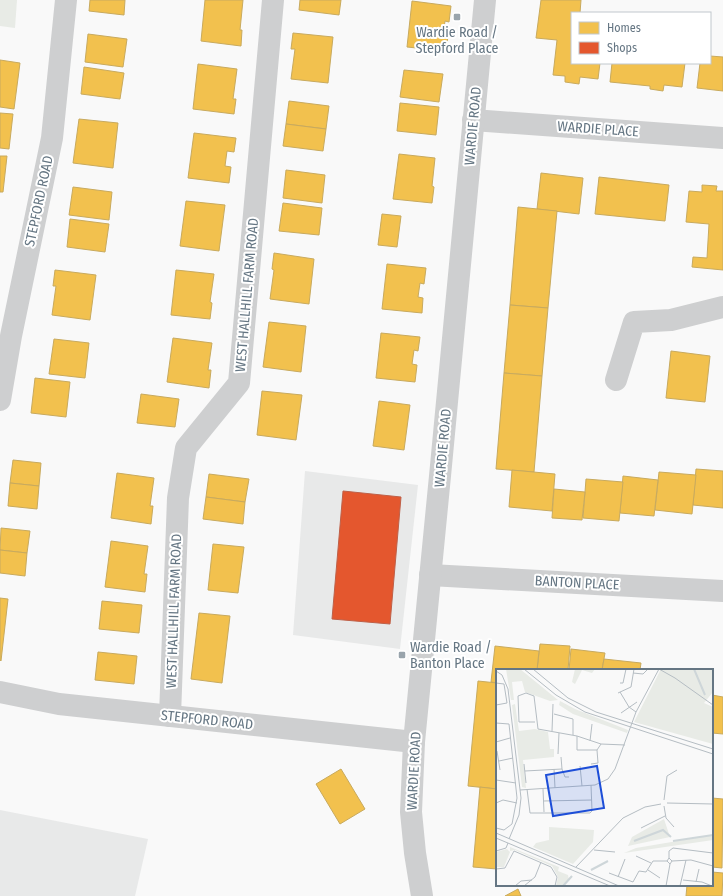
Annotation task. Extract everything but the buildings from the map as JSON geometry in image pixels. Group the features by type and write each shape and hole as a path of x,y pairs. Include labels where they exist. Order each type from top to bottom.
{"street":[{"name":"STEPFORD ROAD","path":"0,400 11,336 52,138 66,0"},
{"name":"WEST HALLHILL FARM ROAD","path":"170,716 178,498 186,448 239,383 273,0"},
{"name":"WARDIE ROAD","path":"422,896 415,853 411,812 414,742 485,0"},
{"name":"WARDIE PLACE","path":"473,120 723,138"},
{"path":"616,380 634,322 671,320 723,307"},
{"name":"BANTON PLACE","path":"430,575 723,591"},
{"name":"STEPFORD ROAD","path":"0,692 59,704 414,742"}],"shaded area":[{"path":"0,0 17,0 15,28 0,26"},
{"path":"305,471 418,485 400,649 293,635"},
{"path":"0,810 148,839 135,896 0,896"}],"place":[{"name":"Wardie Road / Stepford Place","path":"457,17"},
{"name":"Wardie Road / Banton Place","path":"402,655"}]}
